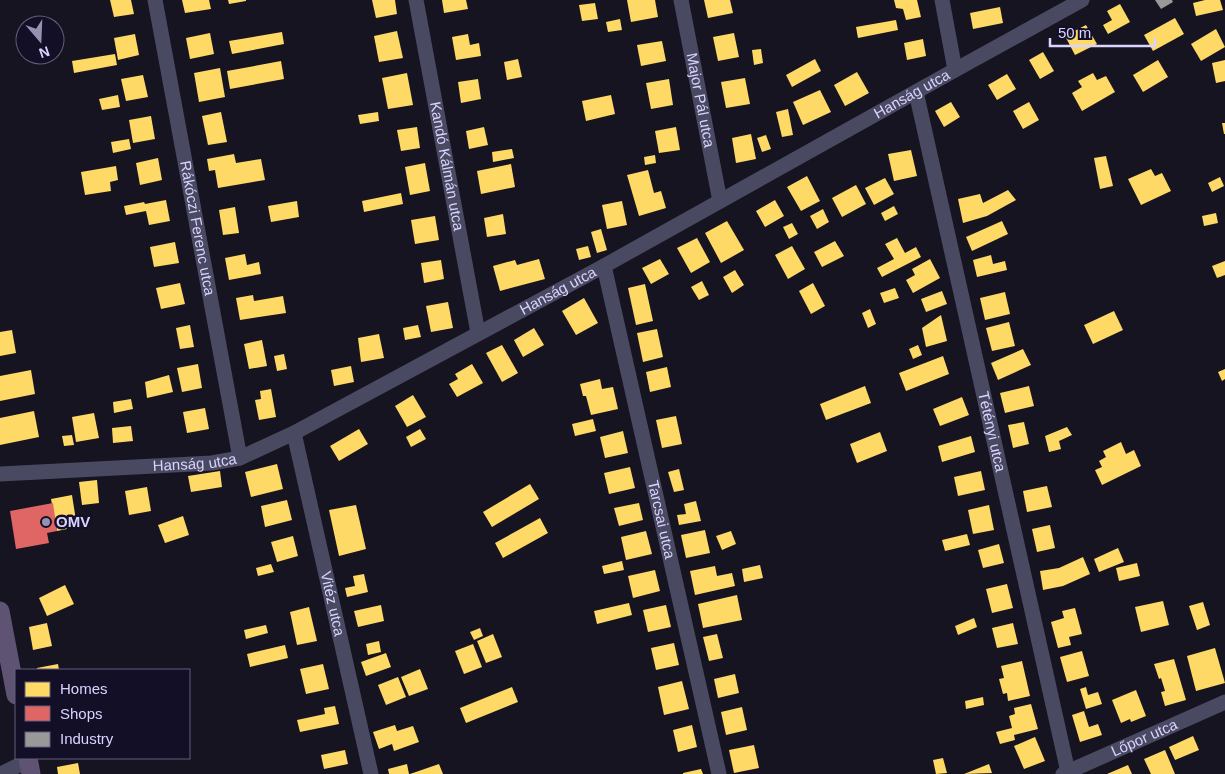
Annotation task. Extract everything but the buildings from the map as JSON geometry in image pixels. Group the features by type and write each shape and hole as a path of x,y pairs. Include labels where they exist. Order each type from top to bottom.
{"main road":[{"path":"0,611 15,690"}],"street":[{"name":"Rákóczi Ferenc utca","path":"155,0 240,458"},
{"name":"Kandó Kálmán utca","path":"416,0 478,333"},
{"name":"Major Pál utca","path":"681,0 720,202"},
{"path":"942,0 955,70"},
{"name":"Hanság utca","path":"0,474 212,463 240,458 294,434 604,266 1082,0"},
{"name":"Tétényi utca","path":"916,92 1066,773"},
{"name":"Tarcsai utca","path":"604,266 720,774"},
{"name":"Vitéz utca","path":"294,434 371,774"},
{"name":"Lőpor utca","path":"1066,773 1225,702"},
{"path":"1,774 29,764"}],"place":[{"name":"OMV","path":"46,522"}]}
